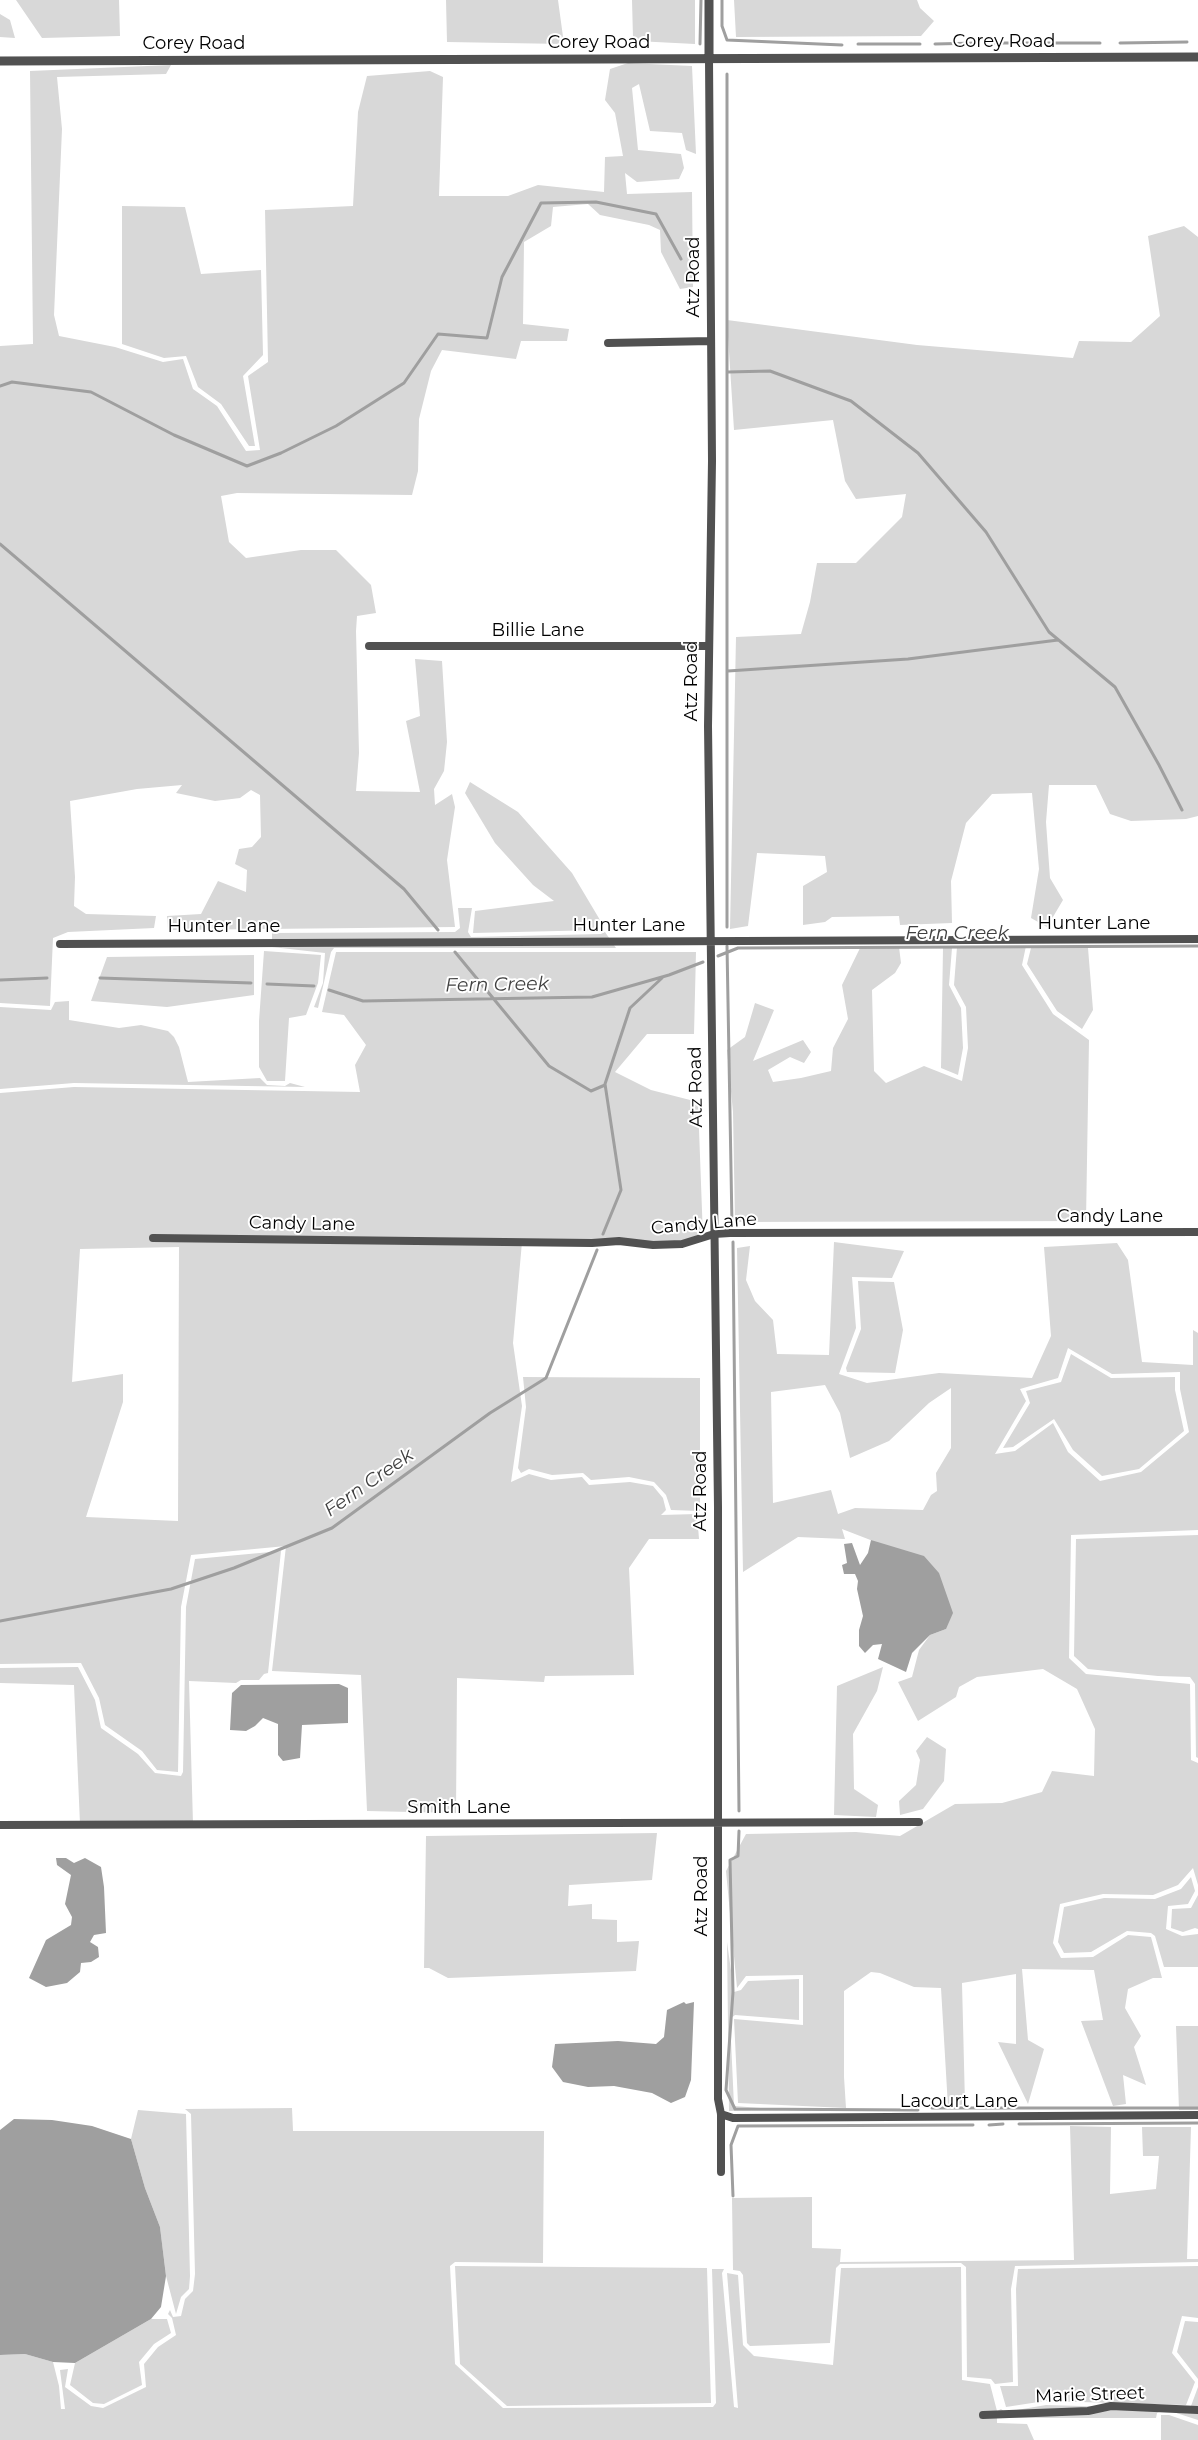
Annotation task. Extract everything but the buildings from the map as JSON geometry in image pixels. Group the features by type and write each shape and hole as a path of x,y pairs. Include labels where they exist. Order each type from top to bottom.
{"street":[{"name":"Atz Road","path":"709,0 712,461 708,646 714,1234 718,2099 721,2114 721,2172"},
{"name":"Corey Road","path":"0,61 1198,57"},
{"path":"608,343 710,342"},
{"name":"Billie Lane","path":"369,646 708,646"},
{"name":"Hunter Lane","path":"60,944 1198,939"},
{"name":"Candy Lane","path":"153,1238 592,1243 619,1241 653,1245 682,1244 714,1234 1198,1232"},
{"name":"Smith Lane","path":"0,1825 919,1822"},
{"name":"Lacourt Lane","path":"721,2114 733,2118 1198,2115"},
{"name":"Marie Street","path":"983,2415 1088,2411 1111,2406 1198,2410"}],"shaded area":[{"path":"16,0 119,0 120,36 42,38"},
{"path":"446,0 558,0 564,44 447,42"},
{"path":"632,0 695,0 695,44 636,41 633,38"},
{"path":"734,0 917,0 920,8 934,21 921,36 736,37"},
{"path":"0,14 10,20 15,38 0,37"},
{"path":"628,63 692,66 696,154 686,150 682,133 650,131 639,84 632,88 638,150 681,154 684,168 679,179 637,182 625,173 627,194 692,192 693,287 680,289 661,252 660,230 649,225 600,215 588,204 553,207 551,226 524,242 523,324 569,329 567,341 521,341 516,359 442,350 431,371 419,419 418,471 412,495 237,493 221,496 229,542 246,558 301,550 336,550 371,585 376,613 357,616 359,753 356,791 420,792 406,721 420,716 415,659 442,661 447,742 444,771 434,789 435,805 452,794 455,807 447,860 455,927 168,930 167,916 201,914 218,881 246,892 247,870 235,864 239,849 252,847 261,837 260,795 251,790 240,798 215,801 176,793 182,785 137,789 70,801 75,877 74,906 86,914 156,916 154,928 68,932 53,938 50,1006 0,1003 0,346 33,344 30,71 171,65 166,74 57,77 62,129 54,315 59,336 115,347 163,362 183,359 193,389 217,406 246,451 260,450 248,376 268,362 265,210 353,206 358,112 367,76 430,71 443,77 439,196 508,196 538,185 604,192 605,157 623,156 615,113 605,100 610,69"},
{"path":"122,206 185,207 201,274 261,270 263,355 243,376 255,446 249,446 221,404 198,387 186,356 164,358 122,344"},
{"path":"1184,226 1198,237 1198,816 1186,819 1131,821 1110,814 1096,785 1049,785 1046,822 1050,878 1063,900 1047,927 1031,918 1039,869 1032,793 992,794 966,823 951,881 952,923 900,925 899,916 832,917 825,922 803,925 803,886 827,872 825,856 757,853 748,926 730,929 736,637 801,634 810,602 817,563 856,563 902,517 906,494 856,499 845,481 833,420 734,430 727,320 917,345 1073,358 1079,341 1131,342 1160,316 1148,236"},
{"path":"470,782 518,812 572,873 600,920 601,930 473,933 475,911 554,901 533,885 495,843 465,793"},
{"path":"458,908 472,908 468,932 471,937 601,934 605,932 616,948 334,948 331,952 318,1008 314,1007 323,983 325,953 272,947 272,933 455,932 460,928"},
{"path":"861,946 899,947 901,963 895,973 872,990 874,1071 886,1083 924,1066 962,1081 968,1048 966,1007 954,985 957,947 1026,946 1022,965 1053,1014 1089,1040 1086,1221 735,1222 733,1112 727,1050 745,1037 755,1003 774,1010 753,1061 803,1040 811,1052 804,1063 790,1057 768,1070 773,1082 831,1071 833,1048 848,1019 842,985"},
{"path":"943,948 952,948 949,985 961,1008 963,1048 958,1075 941,1068"},
{"path":"1031,948 1088,948 1093,1010 1082,1029 1057,1011 1027,964"},
{"path":"264,951 321,955 318,983 306,1015 289,1018 285,1081 267,1081 259,1067 259,1021"},
{"path":"336,952 696,952 694,1034 647,1034 615,1072 651,1090 698,1102 703,1238 682,1244 522,1242 513,1343 522,1406 511,1482 529,1474 551,1480 582,1477 589,1485 630,1482 653,1486 663,1498 666,1510 661,1515 697,1514 699,1539 649,1539 629,1568 634,1675 545,1676 544,1682 457,1678 456,1813 367,1811 361,1675 272,1671 286,1546 191,1555 181,1607 178,1772 157,1770 142,1751 105,1725 99,1698 81,1663 0,1664 0,1093 74,1087 360,1092 355,1065 366,1045 344,1015 322,1012","holes":["179,1247 178,1521 86,1517 123,1402 123,1374 72,1382 80,1249"]},
{"path":"254,955 254,995 167,1007 91,1001 107,957"},
{"path":"69,1001 69,1020 119,1028 141,1025 168,1031 174,1037 179,1047 188,1082 260,1078 267,1085 285,1086 290,1083 305,1087 74,1083 0,1089 0,1007 51,1010 55,1002"},
{"path":"834,1242 904,1251 892,1278 852,1277 856,1328 839,1374 867,1383 939,1373 1032,1378 1051,1336 1044,1247 1117,1243 1128,1260 1142,1362 1193,1365 1193,1330 1198,1333 1198,1530 1071,1535 1069,1658 1086,1674 1190,1684 1191,1760 1198,1763 1198,1885 1193,1868 1178,1885 1153,1895 1103,1894 1060,1904 1053,1943 1061,1958 1093,1957 1128,1935 1151,1937 1162,1978 1153,1978 1128,1989 1125,2008 1141,2036 1134,2047 1146,2085 1123,2075 1126,2104 1113,2106 1081,2021 1103,2020 1094,1970 1022,1969 1028,2040 1044,2049 1028,2104 998,2042 1016,2044 1016,1974 962,1983 965,2104 948,2107 941,1988 914,1987 880,1973 871,1972 844,1991 846,2108 738,2103 734,2019 803,2025 803,1975 746,1976 737,1988 726,1871 746,1834 856,1832 900,1836 955,1804 1002,1803 1042,1792 1052,1771 1094,1776 1095,1729 1077,1689 1043,1669 977,1677 959,1687 956,1697 918,1721 898,1682 912,1677 919,1650 930,1635 946,1629 886,1546 842,1529 845,1539 798,1537 743,1572 737,1248 750,1246 746,1280 755,1301 773,1320 777,1354 829,1355","holes":["1068,1348 1112,1374 1180,1372 1180,1389 1189,1432 1141,1472 1100,1481 1068,1452 1053,1423 1015,1451 995,1454 1026,1401 1020,1389 1058,1378","825,1385 840,1413 850,1458 889,1441 929,1403 951,1388 951,1448 936,1473 937,1491 931,1495 923,1510 855,1508 838,1514 831,1490 773,1503 771,1392"]},
{"path":"858,1281 894,1282 903,1330 895,1373 847,1372 846,1368 861,1329"},
{"path":"1071,1354 1111,1378 1175,1377 1175,1390 1184,1431 1139,1469 1102,1476 1073,1450 1054,1419 1013,1447 1003,1448 1030,1403 1026,1391 1061,1382"},
{"path":"523,1377 700,1378 700,1511 671,1510 666,1495 654,1482 629,1477 591,1480 583,1473 552,1475 529,1469 521,1473 518,1468 526,1407"},
{"path":"1198,1535 1198,1758 1196,1757 1195,1684 1190,1677 1158,1676 1088,1669 1074,1656 1076,1539"},
{"path":"871,1540 924,1556 939,1573 953,1613 946,1629 930,1635 912,1653 906,1672 878,1659 882,1644 873,1645 865,1653 859,1646 859,1630 863,1616 857,1589 858,1581 855,1574 844,1574 842,1565 847,1563 844,1544 852,1543 860,1565 868,1553"},
{"path":"281,1551 268,1673 264,1674 259,1680 241,1680 236,1683 189,1681 193,1824 80,1824 74,1685 0,1683 0,1668 78,1667 95,1700 101,1728 138,1754 155,1773 181,1776 183,1772 186,1607 195,1559"},
{"path":"883,1667 877,1691 853,1734 854,1789 878,1805 876,1817 834,1815 837,1686"},
{"path":"339,1684 348,1688 348,1723 302,1725 300,1758 283,1761 278,1755 278,1724 263,1718 246,1731 230,1730 232,1693 241,1685"},
{"path":"927,1737 946,1749 944,1781 923,1809 900,1815 899,1801 916,1785 920,1760 916,1751"},
{"path":"657,1833 652,1880 569,1885 568,1906 592,1904 592,1919 617,1920 617,1942 639,1941 636,1971 448,1978 429,1968 424,1968 426,1836"},
{"path":"56,1858 66,1858 74,1863 85,1858 101,1867 106,1933 94,1935 90,1942 98,1947 99,1957 91,1962 81,1963 80,1972 67,1983 46,1987 29,1978 46,1940 71,1925 72,1917 65,1904 71,1875 57,1865"},
{"path":"1191,1877 1195,1891 1188,1904 1168,1906 1166,1929 1182,1936 1198,1934 1198,1967 1164,1967 1155,1936 1151,1933 1127,1931 1091,1952 1064,1953 1058,1942 1064,1907 1104,1898 1155,1899 1181,1889"},
{"path":"1198,1895 1198,1929 1195,1928 1183,1932 1171,1928 1172,1909 1191,1908"},
{"path":"727,1942 734,1992 741,1990 748,1981 799,1979 799,2020 735,2015 730,2019 734,2106 787,2110 729,2111"},
{"path":"684,2002 686,2004 694,2002 691,2080 685,2097 671,2103 652,2093 614,2086 588,2087 563,2082 552,2067 555,2044 618,2041 656,2044 664,2037 667,2010"},
{"path":"1176,2026 1198,2026 1198,2110 1179,2110"},
{"path":"292,2108 293,2131 544,2131 543,2263 455,2262 450,2266 455,2364 503,2408 713,2407 716,2403 712,2269 724,2269 722,2273 734,2407 738,2408 727,2273 738,2275 743,2345 754,2356 833,2365 841,2268 961,2267 962,2380 990,2384 997,2411 1001,2409 1005,2412 1046,2405 1188,2409 1198,2387 1198,2420 1170,2411 1157,2413 1156,2418 997,2418 997,2423 1027,2424 1034,2440 0,2440 0,2355 25,2354 53,2362 59,2386 61,2409 65,2409 60,2370 68,2369 65,2387 91,2406 103,2408 146,2387 144,2364 158,2347 176,2335 172,2318 168,2314 170,2310 173,2317 181,2316 185,2299 193,2291 195,2274 191,2114 185,2109"},
{"path":"138,2110 186,2114 190,2276 189,2289 181,2297 176,2314 166,2276 160,2227 145,2188 131,2139"},
{"path":"14,2119 52,2120 92,2126 131,2139 145,2188 160,2227 166,2276 161,2307 151,2319 75,2363 53,2362 25,2354 0,2355 0,2130"},
{"path":"1070,2126 1111,2127 1110,2194 1156,2189 1159,2156 1143,2156 1142,2127 1191,2127 1187,2259 1198,2259 1198,2262 1015,2266 1011,2289 1013,2382 995,2384 991,2379 967,2377 966,2267 961,2263 840,2264 836,2268 830,2343 750,2346 747,2343 743,2275 740,2271 733,2270 732,2198 812,2197 812,2248 841,2249 840,2262 1074,2260"},
{"path":"455,2266 707,2268 711,2403 507,2406 460,2364"},
{"path":"1198,2266 1198,2318 1182,2316 1172,2353 1195,2382 1186,2405 1045,2401 1006,2407 1000,2386 1018,2386 1016,2289 1018,2269"},
{"path":"151,2319 167,2319 171,2333 154,2344 139,2362 142,2385 104,2404 93,2403 70,2385 75,2363"},
{"path":"1185,2321 1198,2322 1198,2379 1177,2352"},
{"path":"1161,2415 1169,2415 1198,2425 1198,2440 1161,2440"}],"waterway":[{"path":"700,44 701,0"},
{"path":"722,0 722,26 727,40 842,45"},
{"path":"1120,43 1187,42"},
{"path":"935,44 978,43"},
{"path":"995,43 1100,43"},
{"path":"858,44 920,44"},
{"path":"727,74 727,927"},
{"path":"0,386 12,382 91,392 174,435 247,466 281,453 336,426 404,383 438,334 487,338 502,277 541,203 596,202 656,214 681,259"},
{"path":"728,372 770,371 851,401 918,453 986,532 1049,632 1115,687 1182,810"},
{"path":"0,544 404,889 438,930"},
{"path":"728,671 908,659 1058,640"},
{"path":"727,946 732,1225"},
{"name":"Fern Creek","path":"718,956 738,948 1198,946"},
{"path":"455,952 549,1066 591,1091 605,1085"},
{"name":"Fern Creek","path":"329,990 363,1001 592,997 669,975 703,962"},
{"name":"Fern Creek","path":"0,980 47,978"},
{"name":"Fern Creek","path":"100,978 251,983"},
{"name":"Fern Creek","path":"603,1234 621,1190 605,1084 630,1008 662,978"},
{"name":"Fern Creek","path":"267,984 314,986"},
{"path":"733,1242 739,1811"},
{"name":"Fern Creek","path":"0,1621 171,1589 234,1568 332,1528 490,1413 546,1378 597,1250"},
{"path":"739,1831 738,1856 730,1860 733,1992 726,2090 735,2109 918,2110"},
{"path":"932,2108 1198,2108"},
{"path":"1019,2124 1198,2123"},
{"path":"989,2125 1003,2124"},
{"path":"733,2196 731,2145 738,2126 973,2125"}]}
